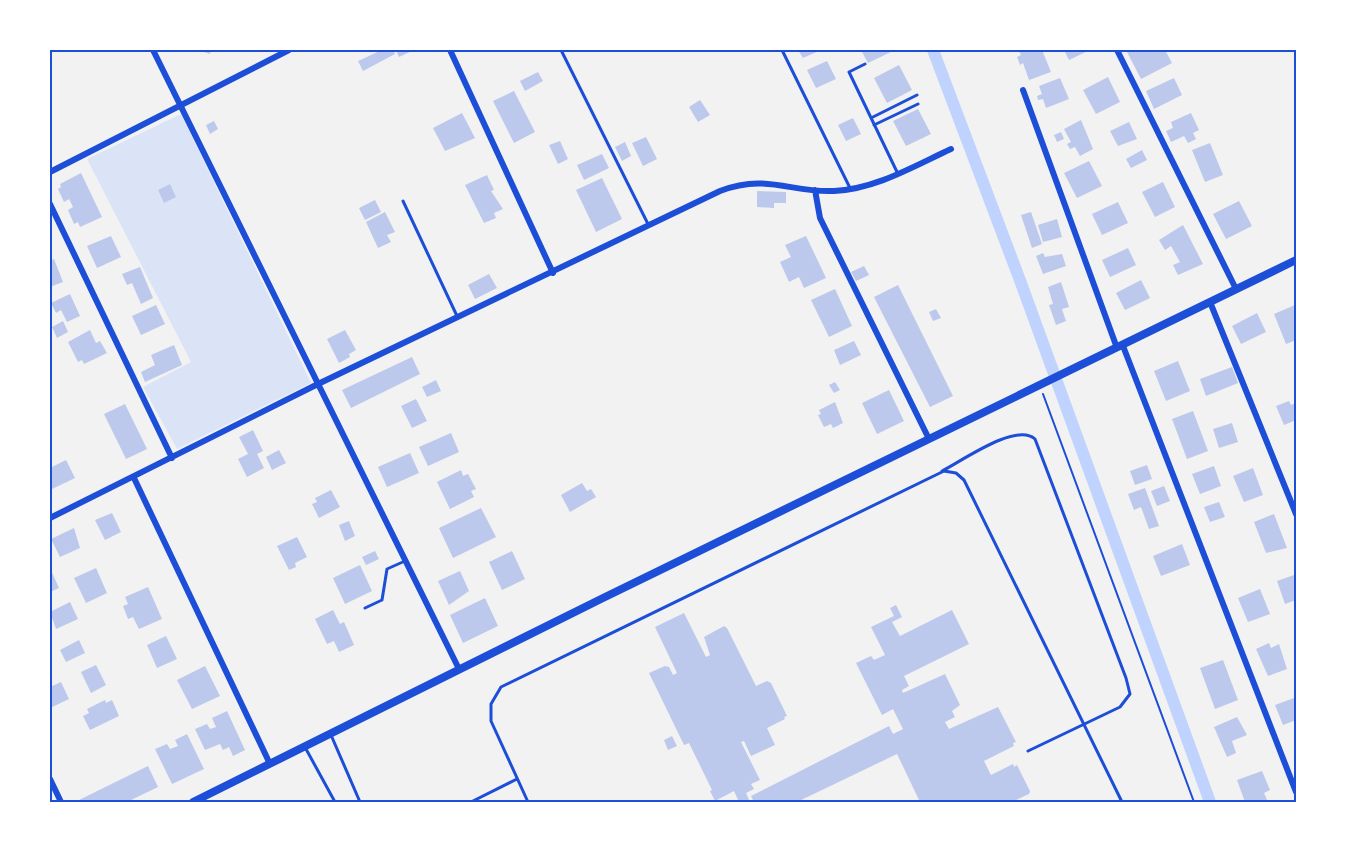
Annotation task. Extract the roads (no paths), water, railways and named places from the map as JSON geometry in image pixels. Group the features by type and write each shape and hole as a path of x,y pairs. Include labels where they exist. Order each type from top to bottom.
{"street":[{"path":"153,50 459,669"},
{"path":"50,172 289,50"},
{"path":"450,50 553,273"},
{"path":"1117,50 1236,289"},
{"path":"1023,90 1120,347 1296,792"},
{"path":"50,518 318,384 720,191 739,185 773,182 815,190 851,189 898,174 951,149"},
{"path":"815,190 820,218 929,439"},
{"path":"50,204 172,458"},
{"path":"193,802 459,669 1296,260"},
{"path":"1210,302 1296,514"},
{"path":"134,478 270,764"},
{"path":"50,779 61,802"}],"lane":[{"path":"561,50 649,225"},
{"path":"782,50 851,189"},
{"path":"865,64 849,72 898,174"},
{"path":"871,118 917,95"},
{"path":"874,125 918,104"},
{"path":"403,201 458,318"},
{"path":"520,802 528,801 491,721 491,704 501,687 940,472 1012,434 1025,433 1037,442 1130,690 1128,699 1120,707 1028,752"},
{"path":"940,472 956,472 964,480 1122,802"},
{"path":"365,608 382,600 387,569 405,561"},
{"path":"330,734 360,802"},
{"path":"305,747 334,802"},
{"path":"471,802 517,779"}],"waterway":[{"path":"933,50 1021,283 1210,802"}]}
